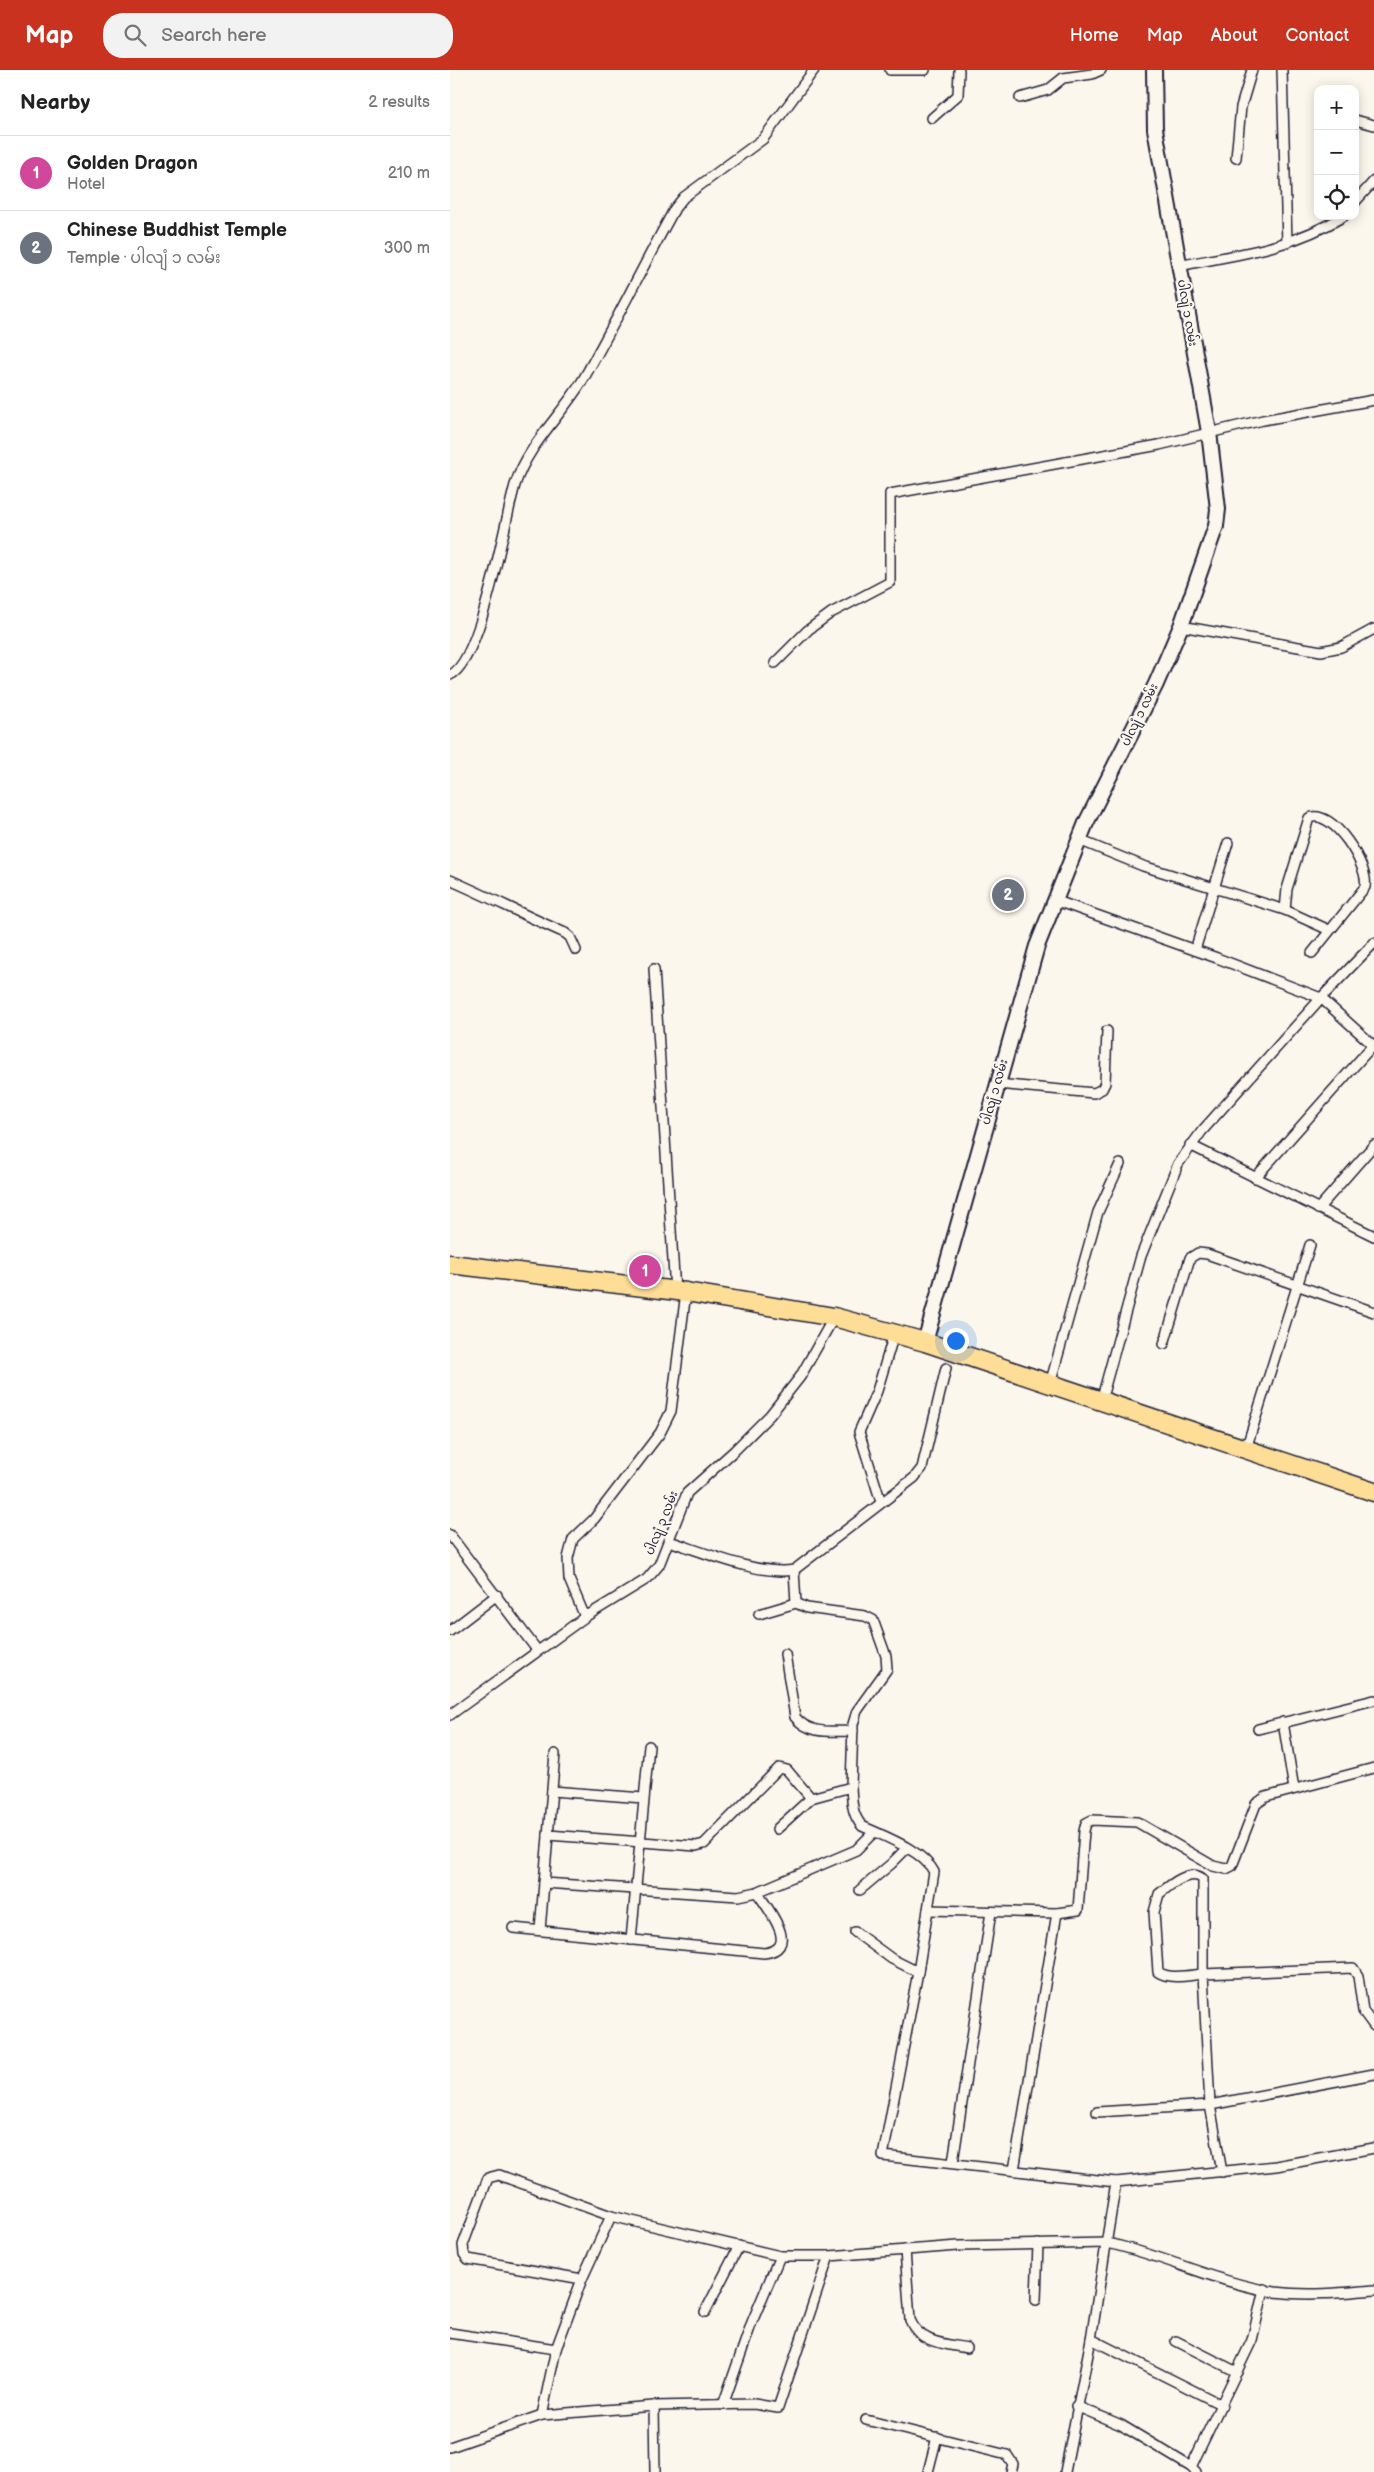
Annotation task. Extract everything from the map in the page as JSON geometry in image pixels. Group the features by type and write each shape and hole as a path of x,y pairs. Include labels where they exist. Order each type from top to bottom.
{"highway":[{"path":"450,1264 680,1291 834,1317 925,1342 1374,1492"}],"street":[{"path":"450,675 459,668 485,613 516,485 528,455 550,428 583,379 675,208 684,197 763,139 814,70"},
{"path":"890,70 894,72 925,70"},
{"path":"932,118 958,95 959,70"},
{"path":"1020,98 1048,90 1063,78 1092,74 1101,70"},
{"name":"ပါလျံ ၁ လမ်း","path":"925,1342 1037,946 1079,840 1152,692 1181,626 1216,526 1218,509 1208,432 1156,130 1154,70"},
{"path":"1236,158 1241,107 1252,70"},
{"path":"1282,70 1287,243"},
{"path":"1359,121 1374,125"},
{"path":"1359,198 1374,181"},
{"path":"1178,266 1247,254 1287,243 1324,228 1337,220"},
{"path":"775,663 808,630 831,613 890,582 890,494 1159,445 1208,432 1374,400"},
{"path":"1181,626 1321,651 1341,648 1374,629"},
{"path":"1285,910 1287,889 1309,818 1314,816 1325,819 1338,828 1365,871 1367,882 1365,887 1312,952"},
{"path":"1079,840 1143,866 1285,910 1329,930"},
{"path":"1195,950 1216,888 1228,843"},
{"path":"450,880 499,900 520,913 565,932 570,937 576,950"},
{"path":"1054,900 1195,950 1321,998 1373,1045 1255,1178"},
{"path":"1101,1401 1141,1256 1178,1164 1190,1146 1321,998 1374,943"},
{"path":"585,1617 569,1579 568,1558 573,1539 594,1519 654,1441 672,1411 680,1291 654,969"},
{"path":"997,1084 1094,1094 1102,1090 1105,1083 1107,1031"},
{"path":"1318,1209 1374,1145"},
{"path":"1190,1146 1374,1236"},
{"path":"1050,1384 1098,1212 1120,1164"},
{"path":"1246,1449 1310,1245"},
{"path":"1164,1344 1190,1258 1198,1253 1208,1254 1297,1287 1374,1312"},
{"name":"ပါလျံ ၃ လမ်း","path":"450,1715 537,1650 585,1617 628,1593 647,1579 659,1565 687,1493 735,1450 770,1415 800,1377 834,1317"},
{"path":"881,1502 859,1432 876,1391 894,1334"},
{"path":"669,1541 760,1569 782,1572 794,1570 914,1478 922,1468 946,1368"},
{"path":"452,1540 498,1595 537,1650"},
{"path":"794,1570 796,1603"},
{"path":"450,1631 498,1595"},
{"path":"759,1614 796,1603 807,1608 865,1616 873,1620 886,1656 887,1669 857,1711 853,1731 852,1808 856,1820 862,1826 907,1848 930,1865 934,1872 918,1972 883,2156 953,2162 1116,2182 1276,2166 1374,2148"},
{"path":"785,1654 795,1717 801,1725 811,1730 853,1731"},
{"path":"1258,1728 1374,1700"},
{"path":"1283,1722 1294,1789"},
{"path":"631,1940 648,1746"},
{"path":"540,1930 555,1754"},
{"path":"548,1836 696,1846 704,1844 779,1768 787,1770 811,1798"},
{"path":"1374,1768 1266,1797 1256,1804 1232,1866 1198,1875 1190,1874 1159,1894 1154,1912 1158,1972 1163,1976 1353,1968 1358,1976 1363,2011 1374,2026"},
{"path":"777,1830 811,1798 851,1787"},
{"path":"552,1791 643,1798"},
{"path":"928,1910 1057,1913 1078,1910 1084,1830 1086,1823 1092,1820 1137,1822 1213,1866 1226,1868"},
{"path":"544,1883 713,1896 738,1896 757,1892 856,1850 874,1832"},
{"path":"860,1890 907,1848"},
{"path":"1198,1875 1203,1879 1204,1884 1203,1974 1210,2105 1222,2172"},
{"path":"513,1928 773,1952 779,1948 782,1940 781,1930 757,1892"},
{"path":"953,2162 991,1912"},
{"path":"1014,2170 1057,1913"},
{"path":"855,1932 892,1959 918,1972"},
{"path":"1097,2112 1210,2105 1374,2074"},
{"path":"582,2279 468,2259 464,2254 463,2245 488,2178 499,2175 611,2216 780,2256 829,2256 905,2250 1107,2243 1129,2248 1238,2284 1264,2289 1319,2295 1374,2290"},
{"path":"1065,2472 1107,2243 1116,2182"},
{"path":"542,2415 556,2349 582,2279 611,2216"},
{"path":"1036,2300 1038,2244"},
{"path":"705,2312 739,2246"},
{"path":"905,2250 910,2320 914,2330 923,2337 934,2341 967,2348"},
{"path":"723,2405 752,2322 780,2256"},
{"path":"450,2447 542,2415 654,2406 754,2404 778,2408 829,2256"},
{"path":"1076,2406 1121,2425 1194,2469 1252,2340 1264,2289"},
{"path":"450,2333 556,2349"},
{"path":"1090,2338 1222,2405"},
{"path":"1176,2341 1237,2372"},
{"path":"654,2406 656,2472"},
{"path":"866,2420 1007,2455 1013,2464 1011,2472"},
{"path":"928,2472 936,2437"}],"place":[{"name":"Chinese Buddhist Temple","path":"1008,895"},
{"name":"Golden Dragon","path":"645,1271"}]}
